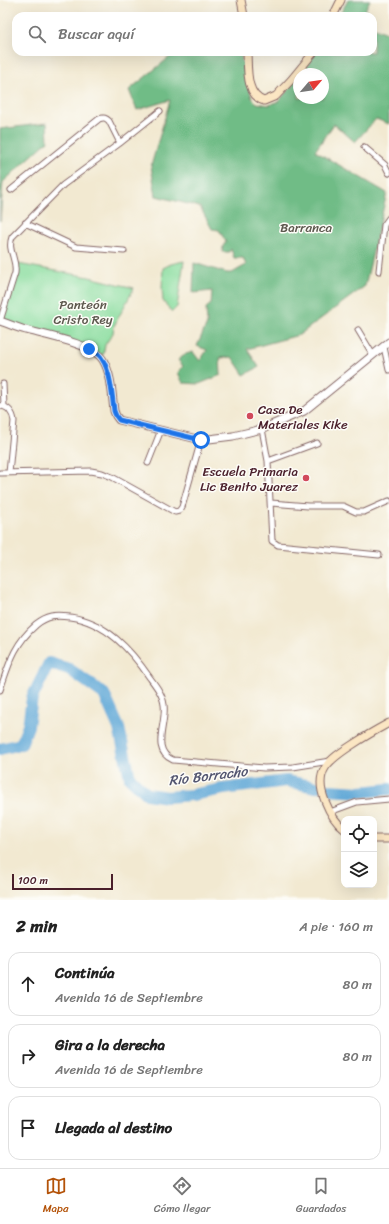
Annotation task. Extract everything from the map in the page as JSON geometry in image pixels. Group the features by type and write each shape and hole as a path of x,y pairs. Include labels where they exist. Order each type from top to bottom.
{"main road":[{"path":"241,0 243,12"},
{"path":"335,12 341,0"},
{"path":"247,56 250,86 256,97 264,101 276,96 311,56"},
{"path":"341,826 330,812 323,797 321,779 323,771 330,761 370,733 389,723"},
{"path":"377,839 389,839"}],"street":[{"path":"160,111 63,185 12,237 10,242 10,250 16,266 0,321 25,330 59,339 97,353 103,359 110,380 116,416 124,422 201,440 233,436 262,429 304,411 386,345"},
{"path":"11,190 99,118 103,117 109,121 120,143"},
{"path":"364,147 385,165 389,172"},
{"path":"379,271 384,225 389,218"},
{"path":"25,223 76,247 124,251"},
{"path":"358,330 373,355"},
{"path":"386,345 389,370"},
{"path":"3,384 2,406 10,410 14,421 9,473"},
{"path":"262,429 268,461 272,541 278,545 380,555"},
{"path":"148,463 161,430"},
{"path":"0,474 91,471 102,472 175,512 179,511 182,507 201,440"},
{"path":"268,461 317,443"},
{"path":"271,503 308,506 343,506 356,512 364,512 389,501"},
{"path":"0,690 13,652 27,633 42,621 58,615 81,619 112,634 144,668 158,690 164,704 164,719 160,744 166,757 173,760 264,768 297,767 330,761"},
{"path":"330,812 356,802 389,799"}],"green space":[{"path":"348,0 370,0 364,12 341,12"},
{"name":"Barranca","path":"377,29 389,34 389,124 376,119 355,142 334,124 315,151 387,193 365,286 299,335 247,349 259,367 244,375 232,357 220,358 221,375 199,384 183,383 178,373 183,366 178,360 186,354 193,352 200,361 207,350 197,346 207,324 206,308 211,304 212,291 193,293 194,263 227,273 232,273 246,265 243,258 234,258 231,249 229,252 222,252 223,246 226,242 219,230 212,229 200,207 156,196 151,166 170,100 137,110 129,90 171,56 241,56 252,98 257,103 269,105 279,101 293,84 293,104 329,104 329,68 305,68 313,56 377,56"},
{"path":"47,123 48,141 3,182 0,221 0,129"},
{"path":"184,261 177,307 172,312 163,301 163,268 171,264"},
{"name":"Panteón Cristo Rey","path":"18,264 89,277 134,288 114,326 113,333 105,345 103,355 2,321"}],"waterway":[{"name":"Río Borracho","path":"0,749 21,744 28,726 32,698 49,663 69,669 104,694 119,728 130,778 147,794 167,797 192,795 223,789 286,781 316,787"},
{"name":"Río Borracho","path":"328,790 361,792 389,789"}],"place":[{"name":"Casa De Materiales Kike","path":"250,416"},
{"name":"Escuela Primaria Lic Benito Juarez","path":"306,478"}],"route":[{"path":"89,349 97,353 103,359 110,380 114,411 119,420 201,440"}]}
